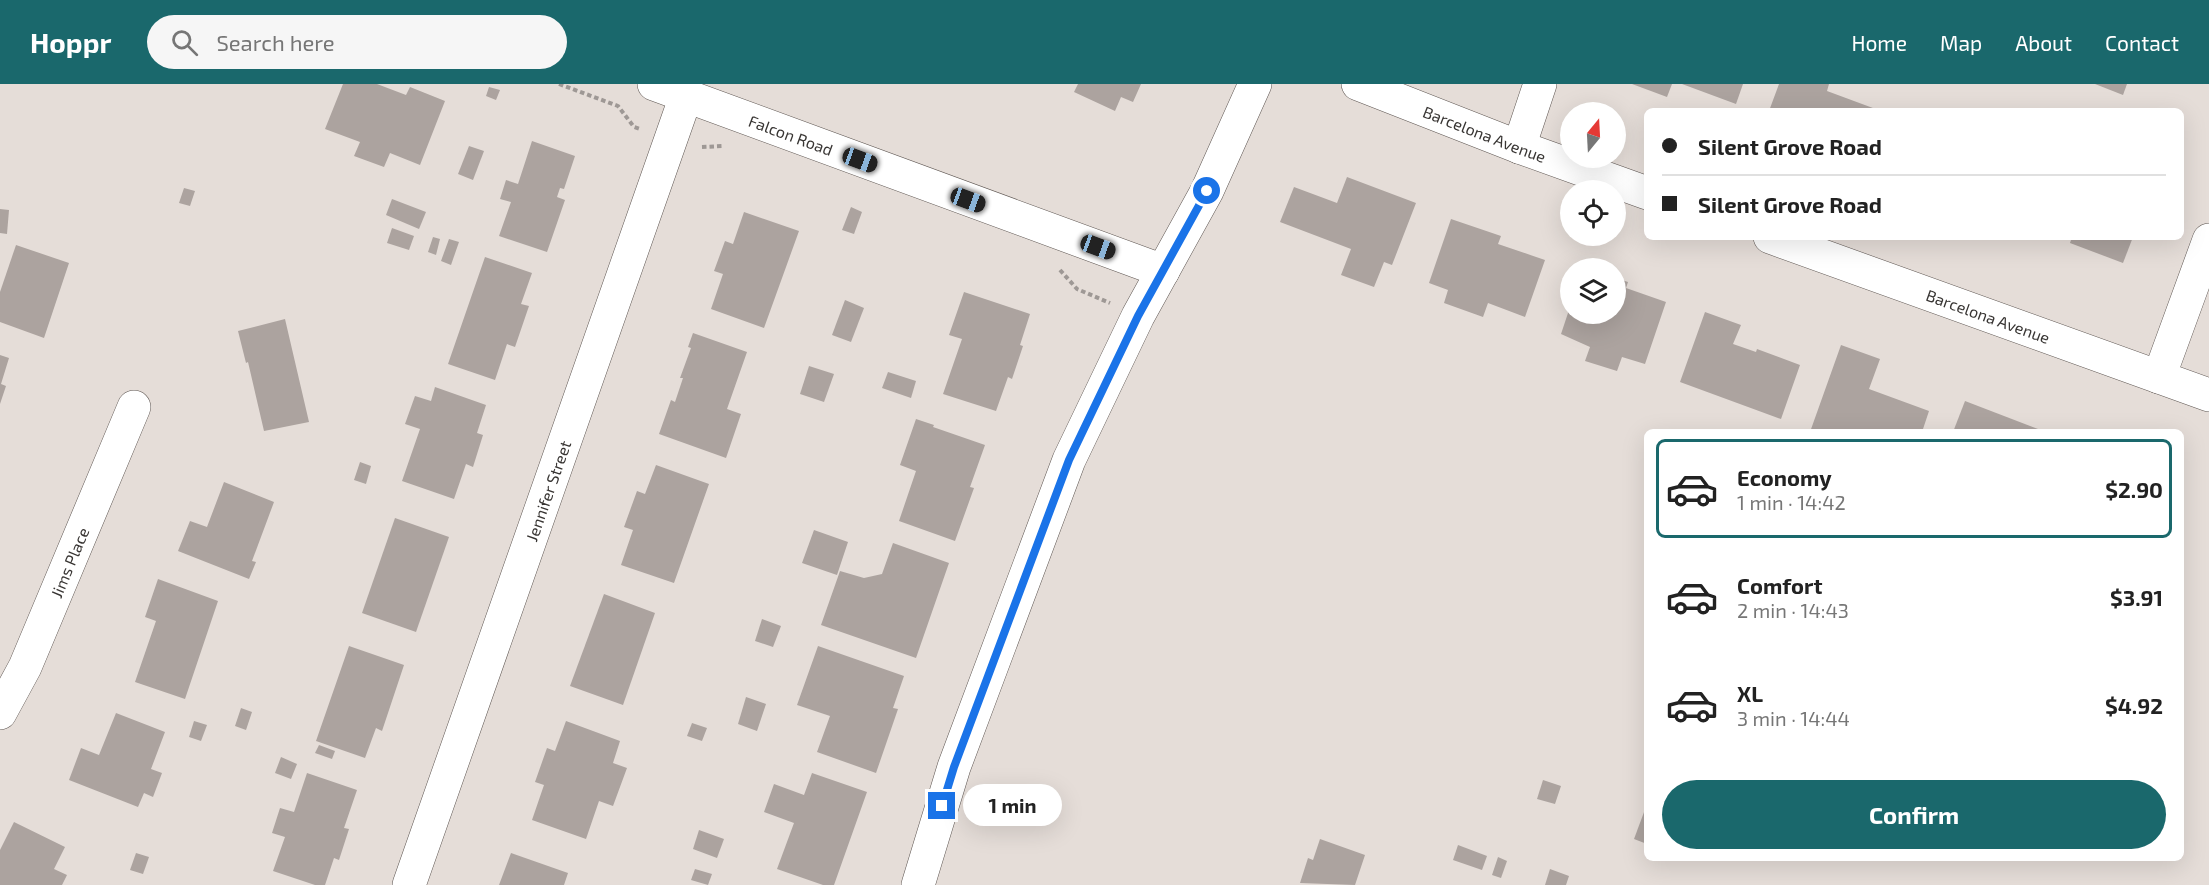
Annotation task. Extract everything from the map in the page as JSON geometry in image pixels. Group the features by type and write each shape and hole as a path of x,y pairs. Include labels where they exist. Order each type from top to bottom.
{"street":[{"name":"Falcon Road","path":"654,84 1163,271"},
{"path":"918,885 954,767 1069,460 1138,316 1207,191 1255,84"},
{"name":"Barcelona Avenue","path":"1358,84 1519,147 1644,192"},
{"path":"1519,147 1540,84"},
{"name":"Jennifer Street","path":"409,885 686,96"},
{"name":"Barcelona Avenue","path":"1778,240 2209,395"},
{"path":"2159,377 2209,240"},
{"name":"Jims Place","path":"0,713 25,667 134,407"}],"path":[{"path":"559,84 618,105 634,127 700,147 727,146"},
{"path":"1056,265 1077,289 1138,316"}],"building":[{"path":"343,84 377,84 406,95 410,87 445,101 420,165 390,153 384,167 354,156 360,142 325,129"},
{"path":"1078,84 1141,84 1133,102 1121,97 1115,111 1074,92"},
{"path":"1632,84 1672,84 1667,97"},
{"path":"1682,84 1743,84 1736,104"},
{"path":"1779,84 1829,84 1827,91 1873,108 1770,108"},
{"path":"2095,84 2127,84 2123,95"},
{"path":"489,87 500,90 496,100 486,96"},
{"path":"532,141 575,156 564,189 560,188 557,197 565,200 547,252 499,236 511,202 500,199 506,180 518,184"},
{"path":"469,146 484,151 473,180 458,174"},
{"path":"1347,177 1416,203 1392,265 1384,262 1374,287 1341,275 1351,249 1280,222 1294,187 1337,203"},
{"path":"184,188 195,191 190,206 179,203"},
{"path":"392,199 426,212 419,229 386,215"},
{"path":"851,207 862,212 854,234 842,230"},
{"path":"0,209 9,210 7,234 0,233"},
{"path":"744,212 799,231 764,328 711,309 723,274 714,271 725,241 733,244"},
{"path":"1451,219 1501,236 1498,244 1545,260 1525,317 1488,303 1483,317 1444,303 1448,290 1429,283"},
{"path":"392,228 414,236 409,250 387,243"},
{"path":"433,237 440,239 436,255 428,252"},
{"path":"449,239 459,242 451,265 441,261"},
{"path":"2071,240 2132,240 2123,263 2070,243"},
{"path":"16,245 69,263 44,338 0,322 0,292"},
{"path":"485,257 532,273 521,304 529,306 515,347 507,344 495,380 448,364"},
{"path":"1626,288 1666,302 1645,364 1622,357 1617,371 1585,361 1590,347 1561,334 1564,324 1626,324"},
{"path":"964,292 1030,314 1012,379 1008,377 996,411 943,394 962,339 949,335"},
{"path":"845,300 864,308 851,342 832,335"},
{"path":"1705,312 1741,325 1733,344 1756,352 1757,349 1800,365 1781,419 1680,382"},
{"path":"285,319 309,422 264,431 248,362 246,363 238,331"},
{"path":"693,333 747,352 727,409 741,414 726,458 659,434 671,400 675,402 683,378 680,378 691,348 688,347"},
{"path":"1841,345 1880,359 1869,389 1929,411 1923,429 1811,429"},
{"path":"0,355 9,358 1,384 6,386 0,404"},
{"path":"809,366 834,374 824,402 800,394"},
{"path":"888,372 916,381 911,398 882,388"},
{"path":"435,387 486,405 477,433 483,435 473,467 466,464 454,499 402,481 420,429 405,424 415,396 431,401"},
{"path":"1965,401 2038,429 1954,429"},
{"path":"916,419 985,445 970,487 974,488 955,541 899,521 916,471 900,465"},
{"path":"360,462 371,466 366,484 354,480"},
{"path":"656,465 709,484 674,583 621,565 633,530 624,527 637,491 645,494"},
{"path":"224,482 274,502 252,561 256,562 249,579 178,551 190,521 207,527"},
{"path":"395,518 449,537 416,632 362,613"},
{"path":"814,530 848,542 837,575 802,563"},
{"path":"893,543 949,563 916,658 821,625 840,571 864,578 882,574"},
{"path":"158,579 218,601 185,699 135,682 156,621 145,617"},
{"path":"604,594 655,613 623,705 570,686"},
{"path":"762,619 781,626 773,647 755,641"},
{"path":"349,646 404,665 382,731 376,728 365,758 316,741"},
{"path":"818,646 904,676 893,708 898,709 876,773 817,752 830,716 797,705"},
{"path":"746,697 766,704 757,731 738,724"},
{"path":"241,708 252,712 246,730 235,726"},
{"path":"116,713 165,732 151,769 162,773 153,797 144,793 138,807 69,780 81,748 99,755"},
{"path":"194,721 207,725 201,741 189,737"},
{"path":"566,721 620,741 613,763 627,768 613,806 599,801 586,839 532,820 544,785 535,782 547,748 555,751"},
{"path":"692,723 707,728 702,741 687,736"},
{"path":"319,745 335,751 332,759 315,753"},
{"path":"281,757 297,764 291,779 275,773"},
{"path":"307,773 357,790 344,828 349,829 339,860 334,858 325,885 315,885 273,871 285,837 272,833 280,808 294,812"},
{"path":"812,773 867,792 834,885 823,885 777,869 794,823 764,812 774,784 804,795"},
{"path":"1543,780 1561,786 1555,804 1537,799"},
{"path":"1644,812 1644,843 1634,839"},
{"path":"14,822 65,847 54,869 67,875 62,885 0,885 0,850"},
{"path":"699,830 724,839 717,858 693,849"},
{"path":"1320,839 1365,855 1355,885 1300,883 1308,858 1313,860"},
{"path":"1458,845 1487,856 1482,870 1453,860"},
{"path":"136,853 149,857 143,874 130,870"},
{"path":"511,853 568,873 564,885 499,885"},
{"path":"1498,857 1507,861 1501,878 1492,875"},
{"path":"695,869 712,874 708,885 691,880"},
{"path":"1550,869 1569,876 1566,885 1545,885"}],"route":[{"path":"942,806 954,767 1069,460 1138,316 1207,191"}]}
